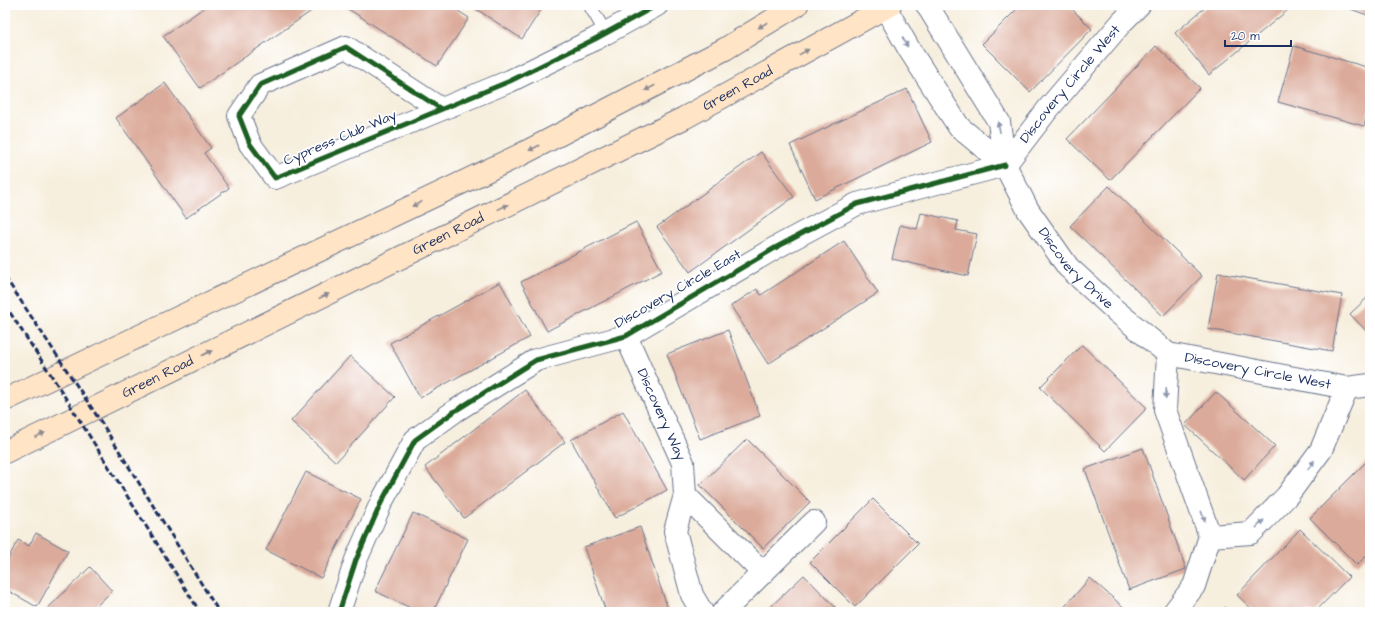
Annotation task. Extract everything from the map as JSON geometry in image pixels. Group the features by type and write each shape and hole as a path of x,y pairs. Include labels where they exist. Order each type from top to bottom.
{"main road":[{"path":"5,400 520,155 725,49 796,5"},
{"name":"Green Road","path":"5,452 684,118 887,6"}],"street":[{"name":"Cypress Club Way","path":"441,109 346,47 260,85 239,116 250,144 275,178 510,81 606,33 657,5"},
{"name":"Discovery Drive","path":"927,5 999,122 1004,165 1028,210 1068,267 1116,311 1168,354"},
{"name":"Discovery Circle West","path":"1004,165 1053,103 1122,22 1140,5"},
{"name":"Discovery Drive","path":"887,6 909,49 959,127 1004,165"},
{"name":"Discovery Circle East","path":"339,612 356,560 381,503 416,440 455,411 536,360 626,336 775,248 857,204 1004,165"},
{"name":"Discovery Way","path":"626,336 683,463 685,495 675,531 692,595 702,612"},
{"name":"Discovery Circle West","path":"1168,354 1347,388 1370,384"},
{"path":"1168,354 1165,410 1210,536 1194,586 1174,612"},
{"name":"Discovery Circle West","path":"1210,536 1251,533 1287,496 1321,450 1347,388"},
{"path":"685,495 763,573"},
{"path":"723,612 814,522"}],"lane":[{"path":"592,5 591,8 606,33"}],"building":[{"path":"208,5 320,5 200,88 163,36"},
{"path":"342,5 449,5 469,18 437,66"},
{"path":"470,5 544,5 522,39"},
{"path":"1021,5 1068,5 1092,29 1030,92 982,44"},
{"path":"1208,5 1294,5 1209,75 1175,33"},
{"path":"1349,5 1370,5 1370,16 1348,8"},
{"path":"1156,46 1200,88 1110,180 1067,139"},
{"path":"1294,46 1370,68 1370,106 1364,126 1278,102"},
{"path":"165,83 211,148 204,153 229,188 186,218 116,118"},
{"path":"907,89 932,142 815,199 790,145"},
{"path":"761,152 794,197 690,272 657,227"},
{"path":"1109,186 1202,276 1163,316 1070,226"},
{"path":"921,213 958,221 956,230 977,234 968,276 892,259 900,225 917,229"},
{"path":"636,222 662,271 547,331 521,282"},
{"path":"844,241 878,293 768,364 731,306 757,289 761,295"},
{"path":"1218,273 1342,295 1332,351 1208,329"},
{"path":"500,282 530,337 420,398 390,343"},
{"path":"1370,295 1370,335 1350,314"},
{"path":"728,330 760,416 700,439 667,354"},
{"path":"1082,345 1147,408 1105,451 1040,387"},
{"path":"350,356 395,397 336,462 291,421"},
{"path":"525,390 565,442 464,518 425,467"},
{"path":"1216,392 1275,446 1244,480 1185,425"},
{"path":"623,411 667,490 615,518 571,440"},
{"path":"747,439 810,502 763,548 700,485"},
{"path":"1143,448 1186,569 1129,590 1085,469"},
{"path":"1370,458 1370,552 1357,565 1310,518"},
{"path":"306,472 361,499 321,578 266,550"},
{"path":"873,499 918,544 855,607 810,562"},
{"path":"413,513 468,539 433,612 419,612 375,591"},
{"path":"640,527 669,612 606,612 584,547"},
{"path":"1300,529 1349,577 1315,612 1255,612 1237,595"},
{"path":"36,533 68,551 37,607 5,589 5,564 18,540 29,546"},
{"path":"90,567 112,591 90,612 44,612"},
{"path":"804,575 840,612 765,612"},
{"path":"1090,578 1129,612 1060,612"},
{"path":"1225,607 1231,612 1221,612"}],"railway":[{"path":"5,277 103,425 219,612"},
{"path":"5,305 53,378 200,612"}],"cycle path":[{"path":"441,109 346,47 260,85 239,116 250,144 275,178 510,81 595,39 657,5"},
{"path":"339,612 356,560 381,503 415,440 455,411 536,360 626,336 775,248 857,204 1005,165"}]}
